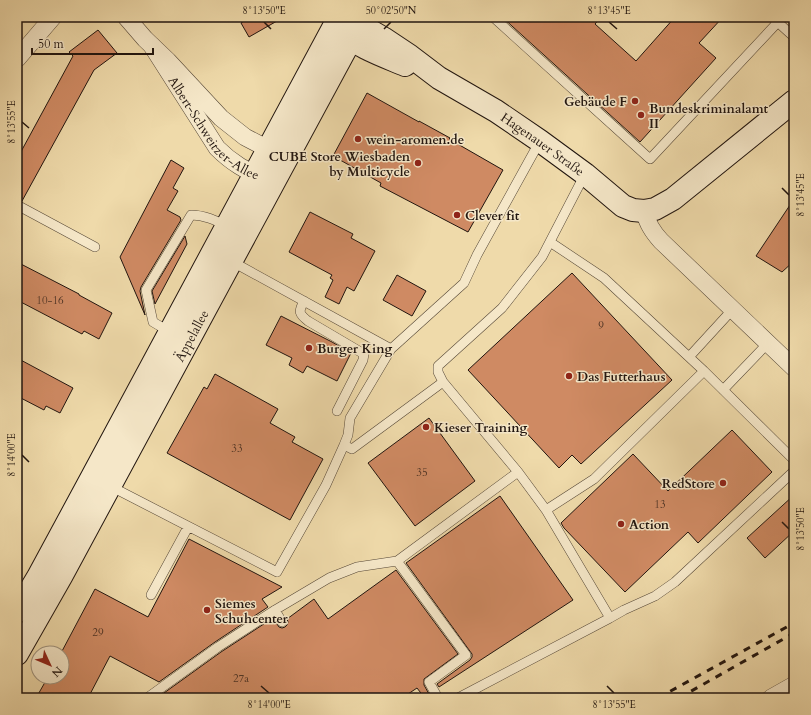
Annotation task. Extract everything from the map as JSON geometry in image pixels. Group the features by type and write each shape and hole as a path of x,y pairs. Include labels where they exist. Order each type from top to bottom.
{"main road":[{"name":"Hagenauer Straße","path":"338,20 344,34 358,27 375,52 438,78 496,111 585,174 623,206 644,212"},
{"name":"Äppelallee","path":"17,654 62,575 101,481 170,332 338,20"},
{"name":"Äppelallee","path":"17,612 41,570 101,481 231,261 358,27"},
{"path":"644,212 655,209 673,199 794,102"}],"street":[{"path":"17,59 53,17"},
{"name":"Albert-Schweitzer-Allee","path":"126,17 229,125 244,137 268,149 275,158 280,173 265,176 255,174 232,162 217,148 152,46"},
{"path":"644,212 652,231 661,241 794,368"},
{"path":"772,698 794,684"}],"lane":[{"path":"493,17 650,159 775,20 794,36"},
{"path":"101,481 277,572 326,485 348,435 350,418 391,349 464,283 477,256 540,141"},
{"path":"585,174 542,257 502,308 438,366 438,372 443,382 518,472 546,510 610,618"},
{"path":"17,205 95,247"},
{"path":"170,332 153,322 146,290 191,215 211,218 227,226"},
{"path":"550,242 604,278 704,371 794,460"},
{"path":"231,261 391,349"},
{"path":"304,301 300,309 301,315 308,322 364,354 363,360 337,411"},
{"path":"689,357 733,309"},
{"path":"723,390 768,343"},
{"path":"546,510 594,479 704,371"},
{"path":"344,445 352,449 443,382"},
{"path":"458,698 624,610 655,596 675,582 794,470"},
{"path":"147,698 275,610 329,578 356,567 396,561 518,472"},
{"path":"151,595 188,527"},
{"path":"396,561 466,655 429,682 438,698"},
{"path":"275,610 282,622"}],"building":[{"path":"250,17 284,17 249,37 241,23"},
{"name":"Gebäude F","path":"502,17 601,17 595,24 636,61 675,17 723,17 699,43 716,58 640,142"},
{"path":"98,30 117,53 94,70 22,201 17,199 17,159 73,56 69,52"},
{"name":"CUBE Store Wiesbaden by Multicycle","path":"367,93 450,138 449,139 503,170 468,232 380,186 381,183 333,156"},
{"path":"171,160 184,168 173,188 178,191 167,210 180,217 181,220 141,287 140,291 145,315 120,257"},
{"path":"794,199 794,261 782,272 756,256"},
{"path":"310,212 353,234 351,238 375,251 354,291 347,287 339,304 325,297 333,280 330,278 332,275 289,252"},
{"path":"185,236 187,244 155,304 152,291"},
{"path":"17,262 112,313 99,339 84,331 82,334 17,300"},
{"path":"572,273 672,380 581,464 572,455 559,468 468,370"},
{"path":"397,275 426,291 412,316 383,300"},
{"name":"Burger King","path":"281,316 351,353 337,381 307,366 303,373 289,365 292,358 266,345"},
{"path":"17,358 73,388 60,413 46,406 44,410 17,396"},
{"path":"215,374 278,409 270,423 295,437 292,442 323,459 290,520 167,453 204,387 207,389"},
{"path":"429,418 475,481 415,526 368,463"},
{"path":"732,430 772,472 698,543 688,532 625,592 564,528 561,523 633,454 668,491"},
{"path":"794,495 794,531 765,558 747,538"},
{"path":"500,496 573,600 439,687 437,684 470,660 472,654 406,563"},
{"name":"Siemes Schuhcenter","path":"189,539 282,587 262,599 268,607 215,642 159,682 110,656 88,698 36,698 43,685 70,685 70,645 65,645 95,589 148,617"},
{"path":"396,570 458,654 424,679 424,685 429,694 424,697 417,688 402,698 157,698 221,652 273,618 279,627 285,627 288,622 287,619 314,599 328,619"}],"railway":[{"path":"658,698 794,623"},
{"path":"679,698 794,633"}],"place":[{"name":"Gebäude F","path":"635,101"},
{"name":"Bundeskriminalamt II","path":"641,115"},
{"name":"wein-aromen.de","path":"358,139"},
{"name":"CUBE Store Wiesbaden by Multicycle","path":"418,163"},
{"name":"Clever fit","path":"457,215"},
{"name":"Burger King","path":"309,348"},
{"name":"Das Futterhaus","path":"569,376"},
{"name":"Kieser Training","path":"426,427"},
{"name":"RedStore","path":"723,483"},
{"name":"Action","path":"621,524"},
{"name":"Siemes Schuhcenter","path":"207,610"}]}
